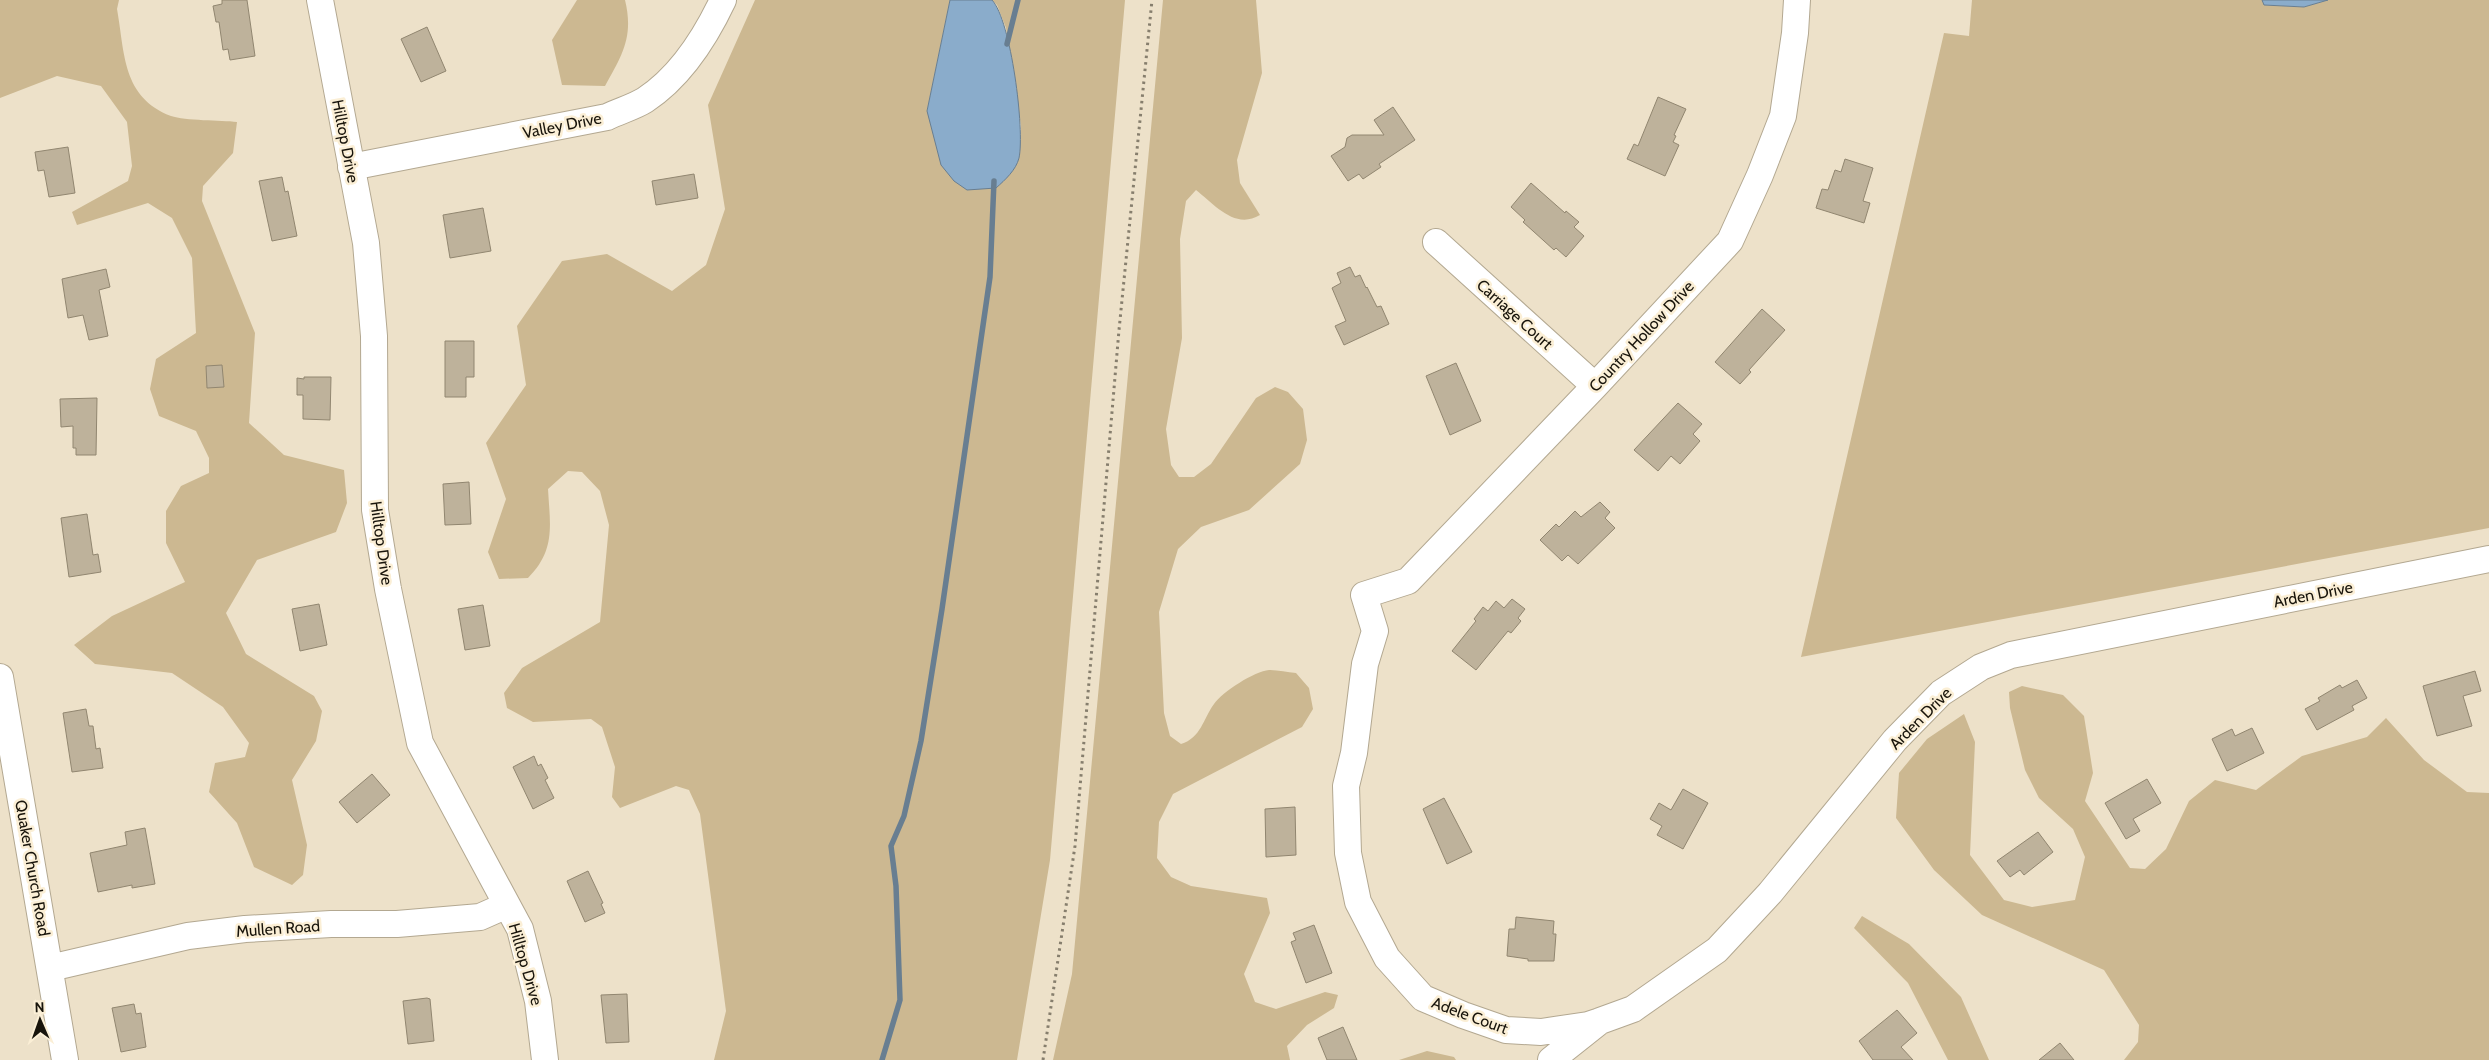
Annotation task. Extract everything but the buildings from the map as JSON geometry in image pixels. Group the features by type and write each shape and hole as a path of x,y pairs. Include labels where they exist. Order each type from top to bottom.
{"street":[{"name":"Hilltop Drive","path":"320,0 366,243 374,336 375,510 388,589 420,743 520,929 538,1001 545,1060"},
{"name":"Valley Drive","path":"351,167 606,117 645,100 672,76 708,32 723,0"},
{"name":"Country Hollow Drive","path":"1364,595 1408,581 1595,386 1730,241 1760,175 1783,116 1796,33 1797,0"},
{"name":"Carriage Court","path":"1436,242 1595,386"},
{"name":"Arden Drive","path":"1551,1060 1600,1021 1633,1010 1717,950 1770,893 1895,740 1941,693 1981,667 2011,655 2489,559"},
{"name":"Adele Court","path":"1364,595 1375,631 1366,664 1354,753 1346,786 1348,854 1358,902 1387,958 1423,998 1463,1016 1506,1030 1541,1032 1588,1025 1600,1021"},
{"name":"Quaker Church Road","path":"0,677 65,1060"},
{"name":"Mullen Road","path":"50,968 188,936 245,929 330,924 397,924 480,917 507,905"}],"path":[{"path":"1043,1060 1074,846 1119,330 1152,0"}],"shaded area":[{"path":"0,0 119,0 117,9 125,58 134,86 143,98 155,108 177,118 237,122 233,153 203,186 202,201 255,333 249,423 284,455 344,470 347,503 336,532 257,560 226,613 246,654 314,696 322,711 316,741 292,780 307,845 303,875 292,885 254,867 237,823 209,792 215,763 245,757 249,743 223,707 172,673 95,664 74,645 112,616 185,582 166,543 166,511 181,486 209,473 209,458 196,431 159,416 150,389 156,359 196,333 192,258 172,218 148,203 77,225 72,212 128,181 132,166 127,122 101,86 57,76 0,98"},
{"path":"577,0 625,0 628,25 625,45 617,65 605,86 562,85 552,40"},
{"path":"755,0 950,0 927,111 1019,159 1021,126 1006,28 997,5 992,0 1125,0 1050,860 1017,1060 714,1060 726,1011 700,814 689,790 676,786 620,808 612,797 615,767 602,727 591,719 533,722 507,708 504,693 522,668 600,622 609,525 600,491 582,472 568,471 548,489 549,536 547,547 537,568 528,578 499,579 488,552 506,499 486,443 526,385 517,326 562,261 607,254 672,291 706,265 725,209 708,105"},
{"path":"1163,0 1256,0 1262,73 1237,160 1240,183 1260,215 1251,219 1242,220 1234,218 1226,214 1196,190 1186,201 1180,239 1182,338 1166,429 1171,465 1179,477 1194,477 1211,464 1256,398 1275,387 1288,392 1303,409 1307,440 1300,464 1249,510 1201,527 1178,549 1159,612 1164,713 1170,736 1181,744 1197,733 1214,704 1231,688 1256,674 1269,670 1296,673 1309,688 1313,709 1302,727 1173,794 1159,822 1157,858 1171,877 1191,886 1267,898 1270,913 1244,974 1255,1002 1276,1009 1325,992 1338,995 1334,1008 1307,1025 1287,1046 1290,1060 1053,1060 1072,974"},
{"path":"1972,0 2262,0 2265,5 2304,7 2328,0 2489,0 2489,528 1801,657 1944,33 1969,36"},
{"path":"2022,686 2063,695 2084,716 2093,773 2085,801 2130,868 2145,869 2166,849 2189,801 2215,780 2256,790 2302,756 2367,737 2386,718 2424,760 2467,792 2489,793 2489,1060 2124,1060 2138,1042 2139,1025 2104,970 1982,915 1934,870 1896,818 1899,773 1927,739 1964,714 1975,742 1970,855 2004,900 2032,907 2075,900 2085,857 2073,829 2039,798 2025,770 2010,708 2009,692"},
{"path":"1862,916 1909,944 1961,997 1989,1060 1948,1060 1908,983 1854,928"},
{"path":"1427,1051 1454,1057 1456,1060 1399,1060"}],"water":[{"path":"950,0 992,0 999,11 1005,29 1015,76 1020,144 1019,158 1013,171 996,188 967,190 954,181 941,165 927,111"},
{"path":"2262,0 2328,0 2304,7 2264,5"}],"waterway":[{"path":"1007,44 1018,0"},
{"path":"882,1060 900,1000 896,886 891,846 904,816 921,741 942,609 990,277 994,181"}]}
